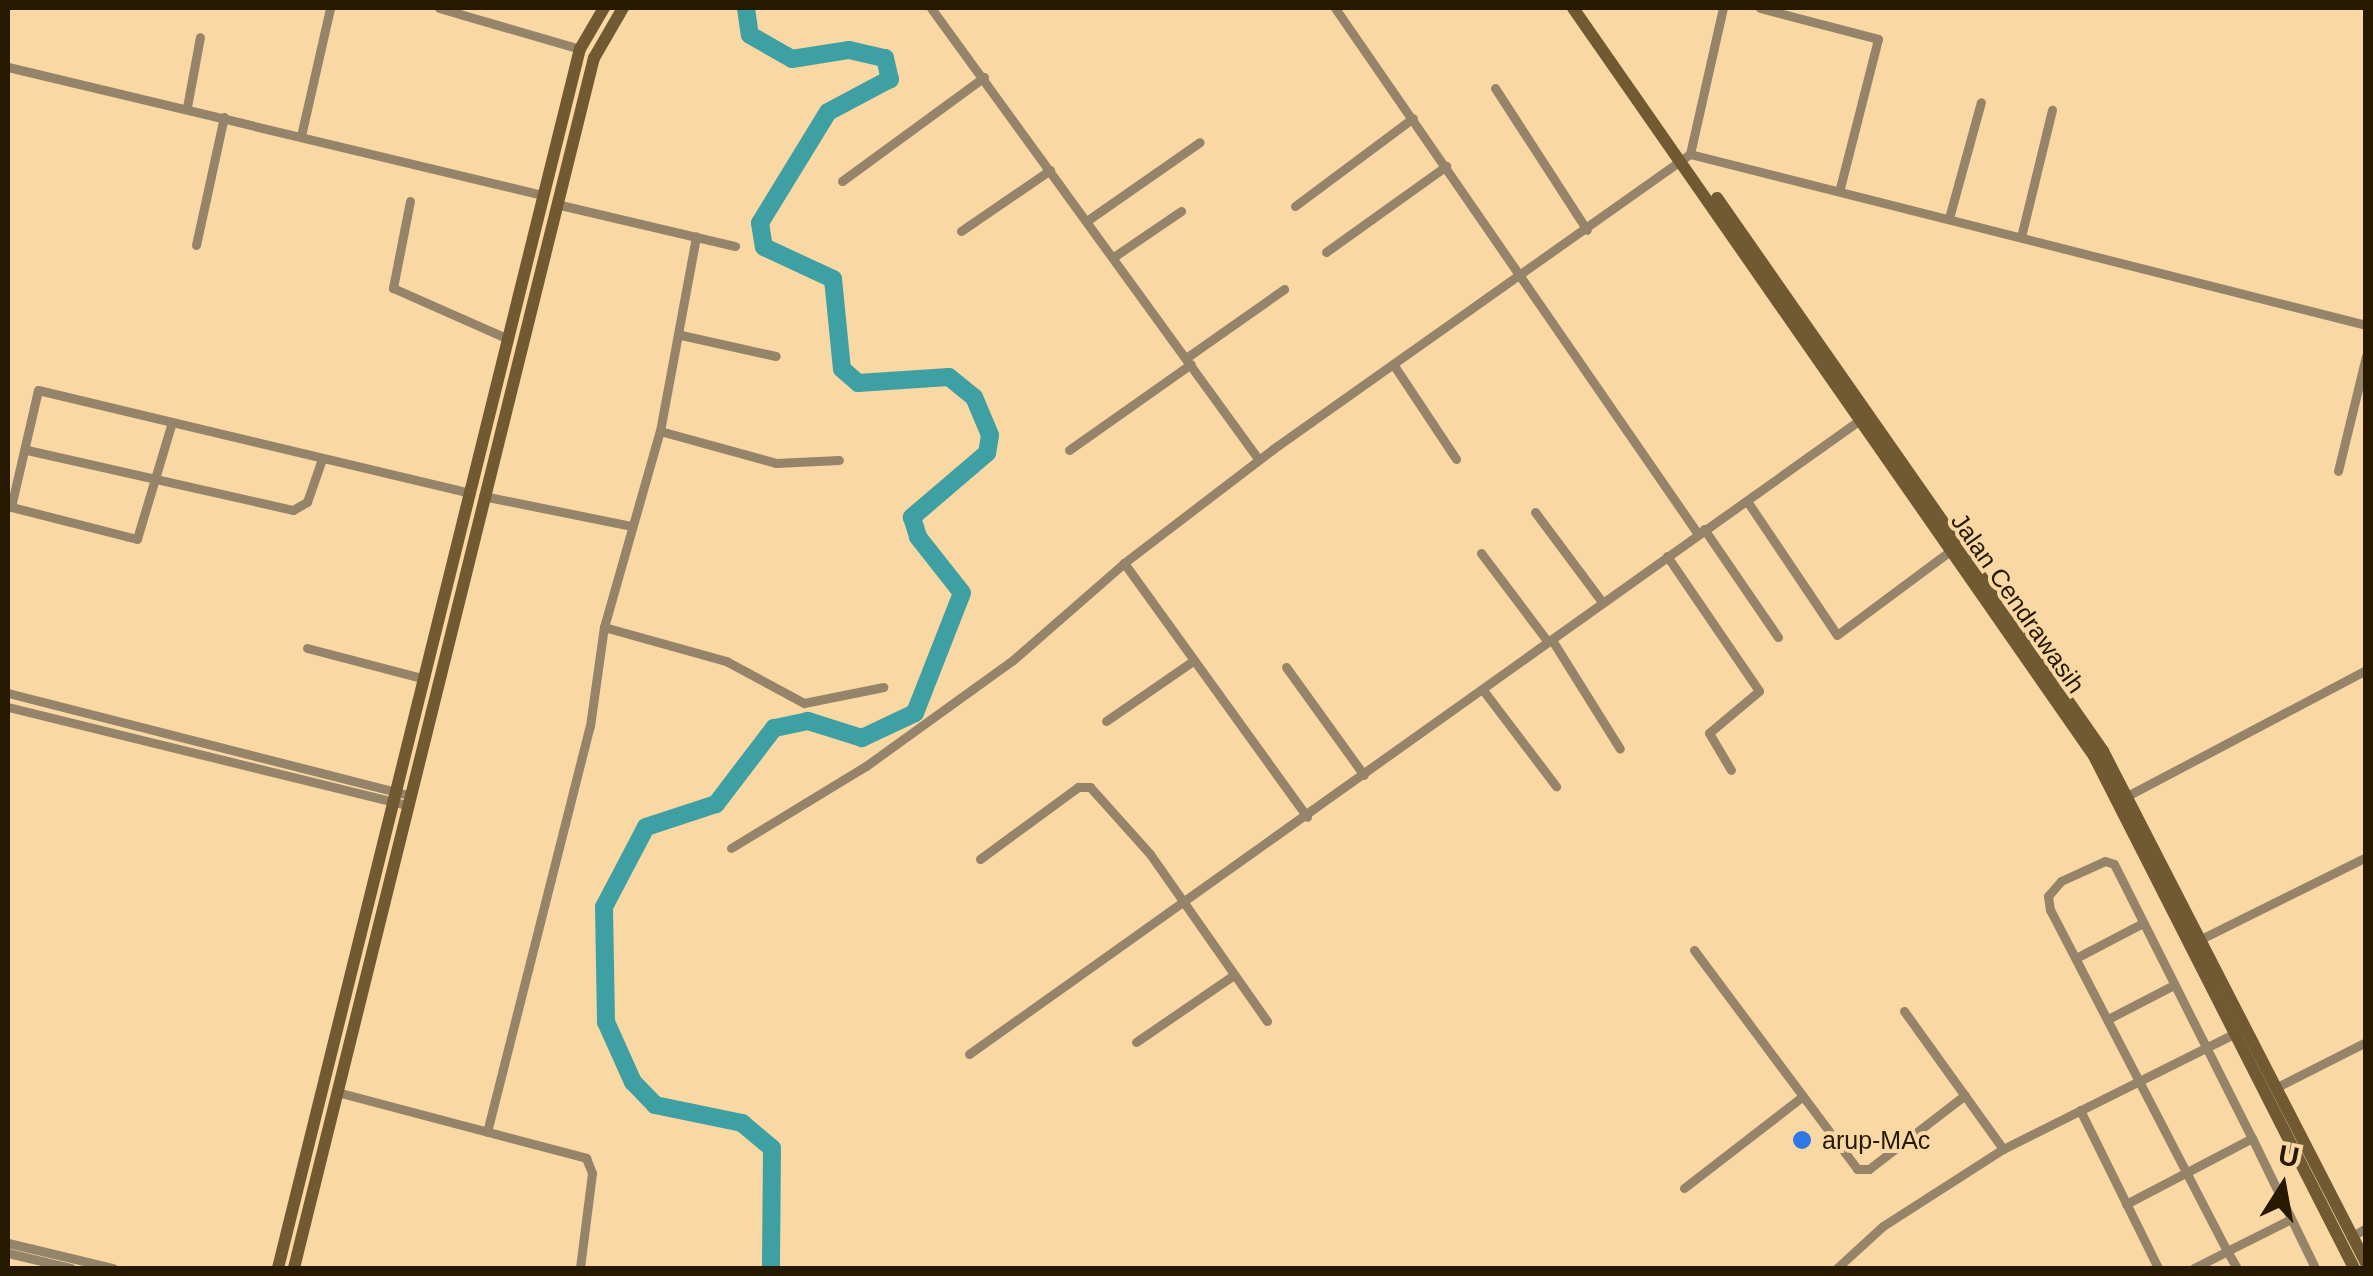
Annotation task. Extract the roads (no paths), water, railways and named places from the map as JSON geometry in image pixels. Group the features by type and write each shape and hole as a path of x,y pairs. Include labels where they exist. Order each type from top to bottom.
{"main road":[{"path":"278,1268 402,799 426,679 594,58 623,8"},
{"name":"Jalan Cendrawasih","path":"1572,8 1686,157"},
{"name":"Jalan Cendrawasih","path":"1583,8 1866,416 2059,682 2128,795 2201,939 2240,1031 2275,1088 2366,1264"},
{"path":"294,1268 476,494 506,338 580,49 598,10"},
{"name":"Jalan Cendrawasih","path":"1866,416 2094,756 2240,1031 2354,1268"}],"street":[{"path":"301,136 330,8"},
{"path":"439,8 580,49"},
{"path":"1335,8 1778,638"},
{"path":"730,848 866,766 1013,660 1124,563 1259,460 1686,157 1723,8"},
{"path":"1760,8 1878,38 1840,188"},
{"path":"934,9 1259,460"},
{"path":"187,107 200,37"},
{"path":"8,67 543,195"},
{"path":"842,180 984,77"},
{"path":"1495,88 1588,230"},
{"path":"1949,218 1981,102"},
{"path":"2021,238 2052,110"},
{"path":"196,244 224,117"},
{"path":"1295,206 1413,118"},
{"path":"1088,220 1200,142"},
{"path":"1686,157 1840,188 2366,325"},
{"path":"1326,252 1446,166"},
{"path":"961,231 1050,170"},
{"path":"410,201 393,288 506,338"},
{"path":"556,204 735,246"},
{"path":"1115,256 1181,212"},
{"path":"486,1132 590,726 604,627 660,431 681,335 696,236"},
{"path":"1069,450 1284,289"},
{"path":"681,335 776,356"},
{"path":"2338,471 2366,356"},
{"path":"1393,364 1456,459"},
{"path":"172,422 142,533 133,538 12,508 38,390 172,422 322,459 632,526"},
{"path":"969,1054 1186,906 1602,602 1866,416"},
{"path":"660,431 776,463 839,460"},
{"path":"26,450 293,510 307,502 322,459"},
{"path":"1747,501 1837,635 1953,549"},
{"path":"1535,512 1602,602"},
{"path":"1481,553 1550,641 1620,749"},
{"path":"1667,556 1758,690 1709,733 1732,770"},
{"path":"1124,563 1307,818"},
{"path":"604,627 726,662 804,703 883,687"},
{"path":"307,648 426,679"},
{"path":"1106,720 1194,660"},
{"path":"1286,667 1364,774"},
{"path":"2128,795 2366,670"},
{"path":"1483,690 1556,786"},
{"path":"8,693 402,799"},
{"path":"8,708 402,799"},
{"path":"980,859 1088,785 1186,906 1266,1021"},
{"path":"2201,939 2366,857"},
{"path":"2238,1268 2048,903 2060,881 2112,862 2314,1268"},
{"path":"2076,958 2143,922"},
{"path":"1694,950 1852,1166 1864,1170 1964,1095"},
{"path":"1136,1042 1234,975"},
{"path":"2108,1019 2174,985"},
{"path":"1904,1011 2002,1149"},
{"path":"1837,1268 1883,1226 2002,1149 2240,1031"},
{"path":"2275,1088 2366,1042"},
{"path":"337,1092 590,1164 580,1268"},
{"path":"1684,1188 1802,1096"},
{"path":"2080,1110 2158,1268"},
{"path":"2126,1204 2252,1138"},
{"path":"2194,1268 2291,1220"},
{"path":"2351,1237 2366,1228"},
{"path":"8,1243 113,1268"},
{"path":"8,1254 71,1268"}],"waterway":[{"path":"746,8 750,35 792,59 849,50 885,58 890,79 828,112 760,223 764,247 833,279 842,369 858,383 949,377 974,397 990,435 987,453 912,517 918,537 962,593 915,713 862,738 808,721 774,728 716,804 646,827 604,907 606,1022 633,1082 655,1105 742,1123 772,1148 771,1268"}],"place":[{"name":"arup-MAc","path":"1802,1140"}]}
